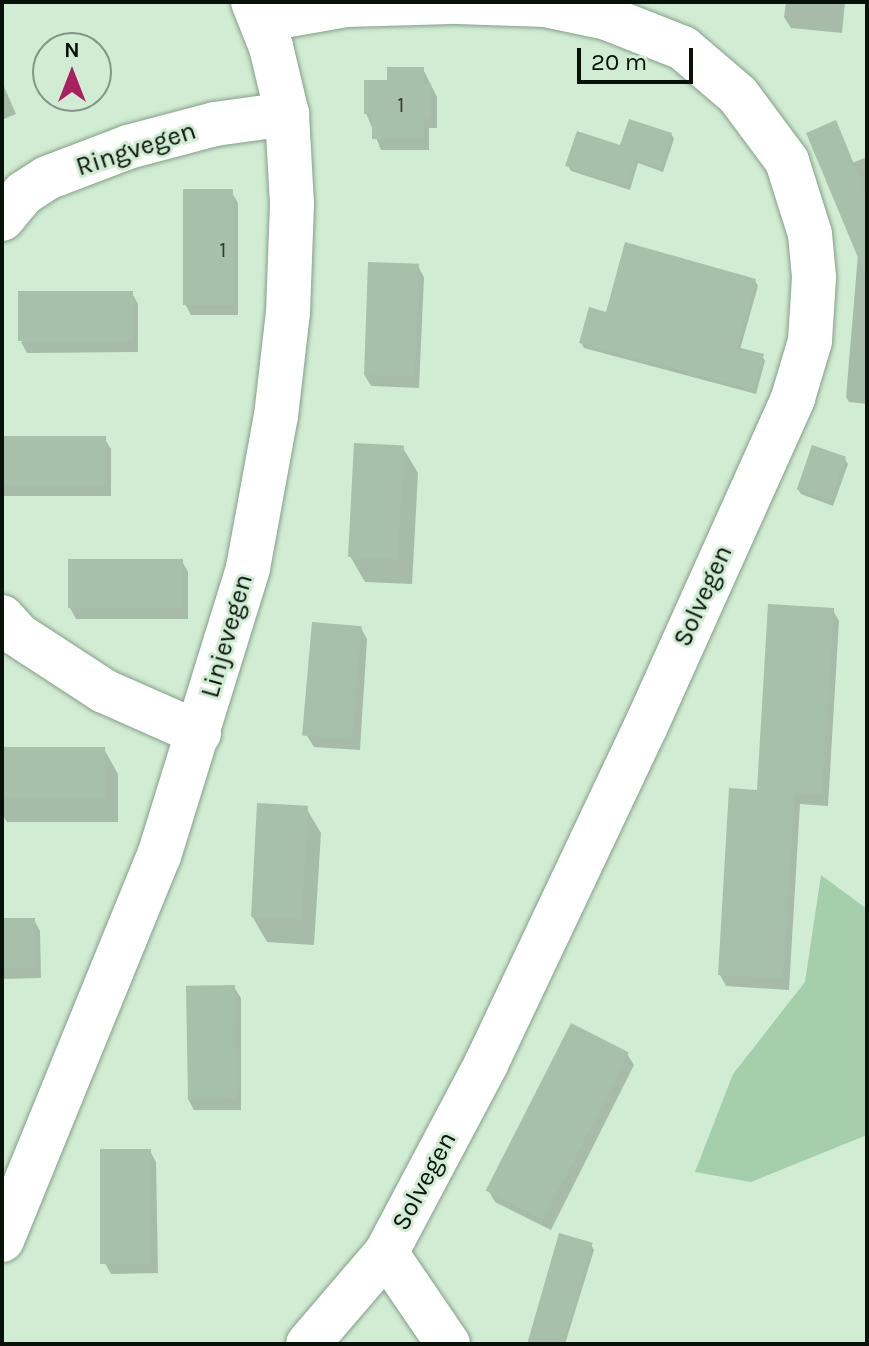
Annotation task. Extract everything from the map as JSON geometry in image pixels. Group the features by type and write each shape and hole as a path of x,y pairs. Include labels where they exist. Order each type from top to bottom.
{"street":[{"path":"257,11 451,2"},
{"name":"Solvegen","path":"308,1344 399,1245 645,728 793,398 810,341 810,234 787,161 738,95 683,48 607,18 546,5 457,2"},
{"name":"Linjevegen","path":"2,1240 14,1170 159,856 248,568 276,416 288,313 292,204 287,114 257,11"},
{"name":"Ringvegen","path":"2,219 24,193 47,178 128,147 215,124 287,114"},
{"path":"2,617 18,635 104,691 199,733"},
{"path":"399,1245 448,1344"}],"green space":[{"path":"821,875 867,909 867,1135 751,1182 695,1172 733,1074 805,982"}],"building":[{"path":"387,67 424,67 424,84 431,84 431,117 424,117 424,139 372,139 372,114 364,114 364,80 387,80"},
{"path":"629,119 672,133 661,168 636,159 627,186 565,166 577,131 620,145"},
{"path":"836,120 867,196 867,279 806,133"},
{"path":"183,189 233,189 233,305 183,305"},
{"path":"625,242 756,279 737,347 764,354 754,390 579,343 589,307 606,312"},
{"path":"368,262 419,264 415,377 364,375"},
{"path":"18,291 133,291 133,341 18,341"},
{"path":"2,436 106,436 106,485 2,485"},
{"path":"354,443 404,446 398,559 348,557"},
{"path":"812,445 846,457 831,501 797,489"},
{"path":"68,559 183,559 183,608 68,608"},
{"path":"768,604 834,608 822,795 795,793 783,979 718,975 729,788 757,790"},
{"path":"312,622 362,626 352,740 302,736"},
{"path":"2,747 105,747 105,797 2,797"},
{"path":"257,803 308,806 302,920 251,917"},
{"path":"2,918 35,918 35,968 2,968"},
{"path":"235,985 237,1099 188,1100 186,986"},
{"path":"571,1023 629,1053 544,1220 486,1191"},
{"path":"100,1149 151,1149 151,1264 100,1264"},
{"path":"559,1233 593,1243 564,1344 527,1344"}]}
